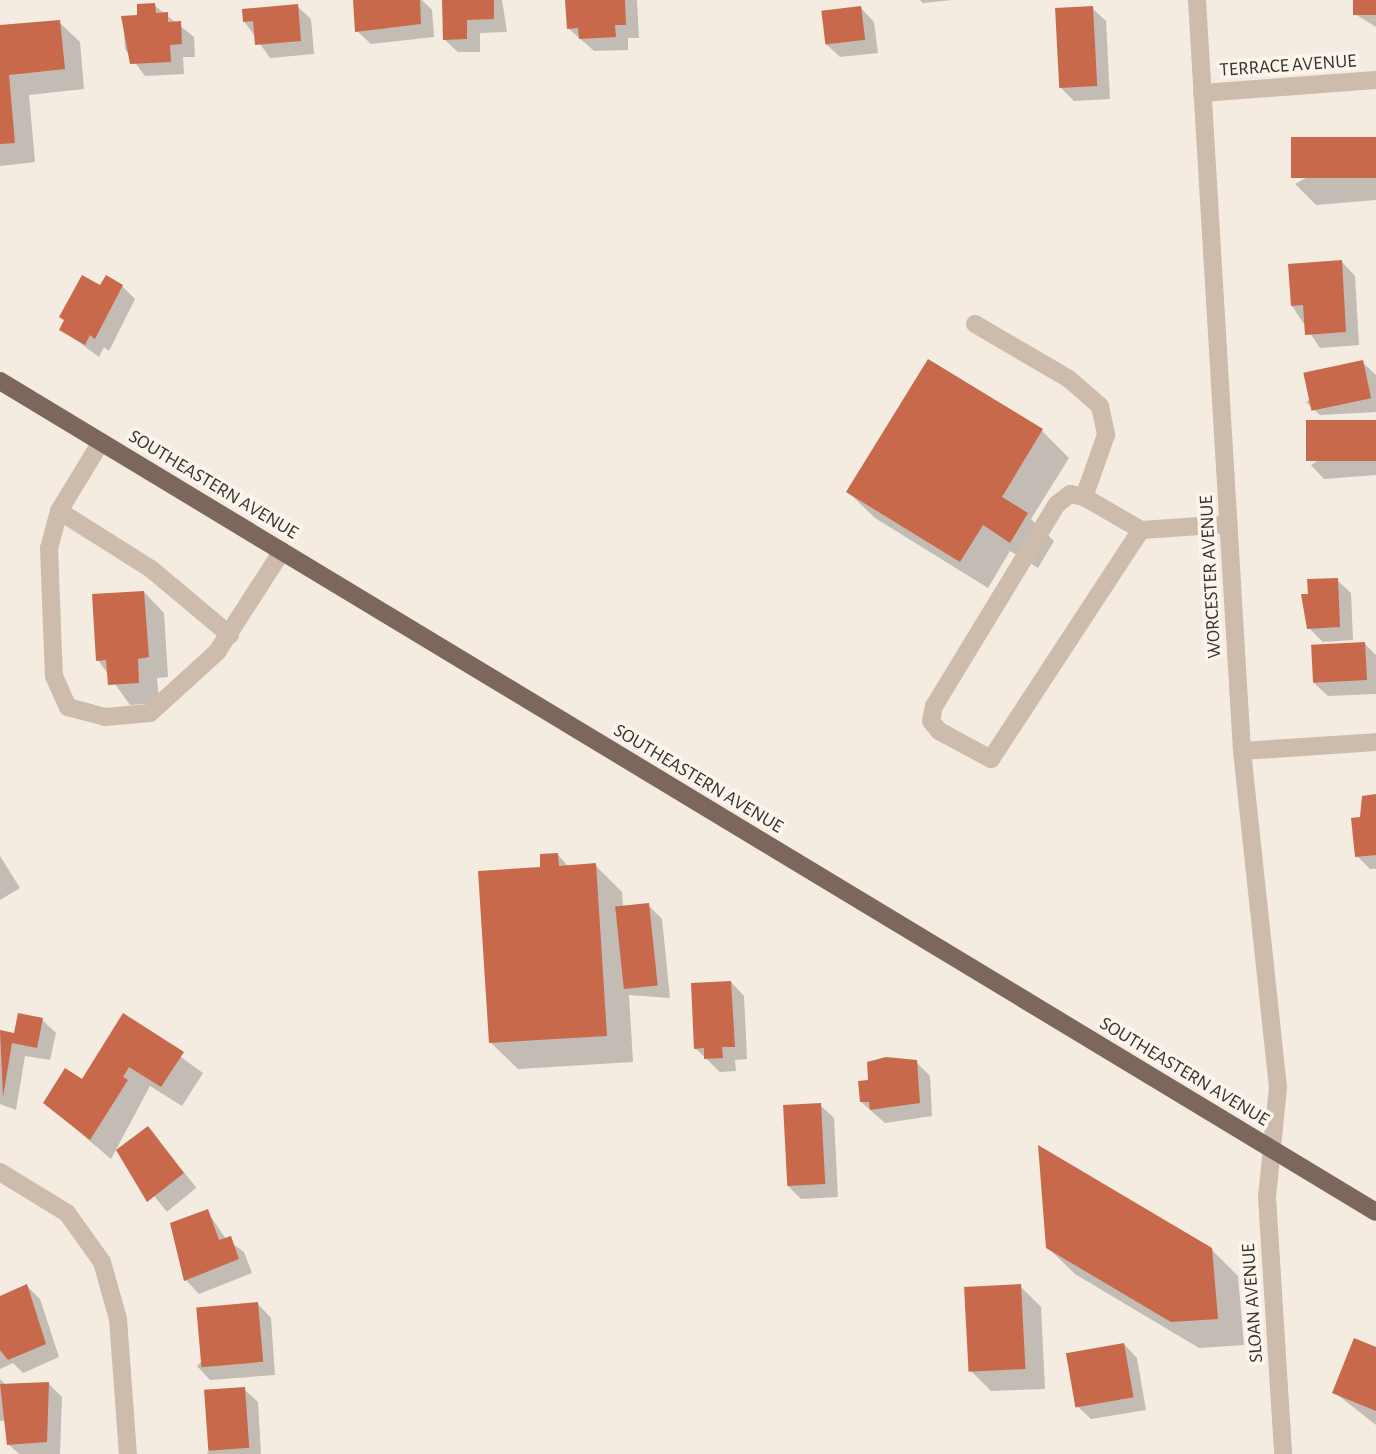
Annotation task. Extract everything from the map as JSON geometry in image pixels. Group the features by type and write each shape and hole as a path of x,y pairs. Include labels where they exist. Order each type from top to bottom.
{"main road":[{"name":"SOUTHEASTERN AVENUE","path":"0,381 1376,1212"}],"street":[{"name":"WORCESTER AVENUE","path":"1196,0 1242,751 1278,1087 1273,1150"},
{"name":"TERRACE AVENUE","path":"1202,93 1376,80"},
{"path":"975,324 1069,379 1100,406 1106,435 1084,498"},
{"path":"101,442 59,511 49,548 47,615 54,676 68,707 105,717 150,713 230,635 282,551"},
{"path":"1141,530 1001,751 991,760 978,756 939,731 931,721 934,706 1057,504 1070,494 1084,498 1141,530 1228,524"},
{"path":"59,511 151,569 230,635"},
{"path":"1242,751 1376,742"},
{"name":"SLOAN AVENUE","path":"1273,1150 1267,1197 1283,1454"},
{"path":"0,1172 67,1213 102,1262 118,1320 128,1454"}],"building":[{"path":"353,0 420,0 421,24 355,32"},
{"path":"442,0 494,0 494,19 467,20 467,39 443,40"},
{"path":"565,0 625,0 626,25 615,25 616,37 579,39 578,28 567,29"},
{"path":"1353,0 1376,0 1376,15 1353,15"},
{"path":"155,3 156,13 168,12 168,22 181,21 182,44 170,45 171,62 130,64 121,16 137,15 137,4"},
{"path":"298,4 301,41 255,45 253,21 243,22 242,9"},
{"path":"861,6 865,40 825,45 821,11"},
{"path":"1093,6 1097,86 1059,88 1055,8"},
{"path":"60,20 65,69 9,75 15,143 0,144 0,25"},
{"path":"1291,137 1376,137 1376,178 1291,178"},
{"path":"1342,260 1346,332 1305,335 1303,305 1291,306 1288,264"},
{"path":"82,275 100,285 106,275 123,285 95,339 90,335 85,345 59,330 64,320 59,317"},
{"path":"928,359 1043,429 1002,497 1028,513 1010,543 983,525 960,562 846,492"},
{"path":"1363,360 1371,398 1311,411 1303,373"},
{"path":"1306,420 1376,420 1376,461 1306,461"},
{"path":"1338,578 1340,627 1307,629 1301,594 1308,594 1307,579"},
{"path":"144,591 149,657 138,659 139,683 108,685 106,660 96,661 92,594"},
{"path":"1365,642 1367,680 1313,683 1311,645"},
{"path":"1376,794 1376,855 1355,857 1351,818 1360,817 1362,796"},
{"path":"558,853 559,866 596,863 607,1036 489,1043 478,871 540,867 540,854"},
{"path":"649,903 658,986 624,989 615,907"},
{"path":"731,981 735,1047 722,1047 723,1058 704,1059 704,1048 694,1049 691,983"},
{"path":"18,1013 43,1018 37,1048 12,1043 3,1097 0,1030 14,1033"},
{"path":"123,1013 184,1052 161,1087 129,1067 123,1077 128,1080 90,1140 43,1103 65,1068 82,1079"},
{"path":"886,1057 917,1060 920,1103 870,1110 869,1102 860,1102 858,1081 868,1080 867,1062"},
{"path":"821,1103 825,1184 787,1186 783,1105"},
{"path":"148,1126 184,1173 147,1202 116,1150"},
{"path":"1038,1145 1212,1248 1218,1319 1171,1322 1046,1248"},
{"path":"208,1209 219,1240 231,1236 239,1259 184,1281 170,1223"},
{"path":"27,1284 46,1344 8,1360 0,1350 0,1296"},
{"path":"1021,1284 1025,1369 969,1372 964,1287"},
{"path":"258,1302 263,1362 201,1367 196,1307"},
{"path":"1354,1338 1376,1347 1376,1411 1332,1393"},
{"path":"1124,1343 1134,1397 1075,1407 1066,1353"},
{"path":"49,1382 47,1442 7,1445 0,1384"},
{"path":"245,1387 249,1448 208,1451 204,1390"}]}
